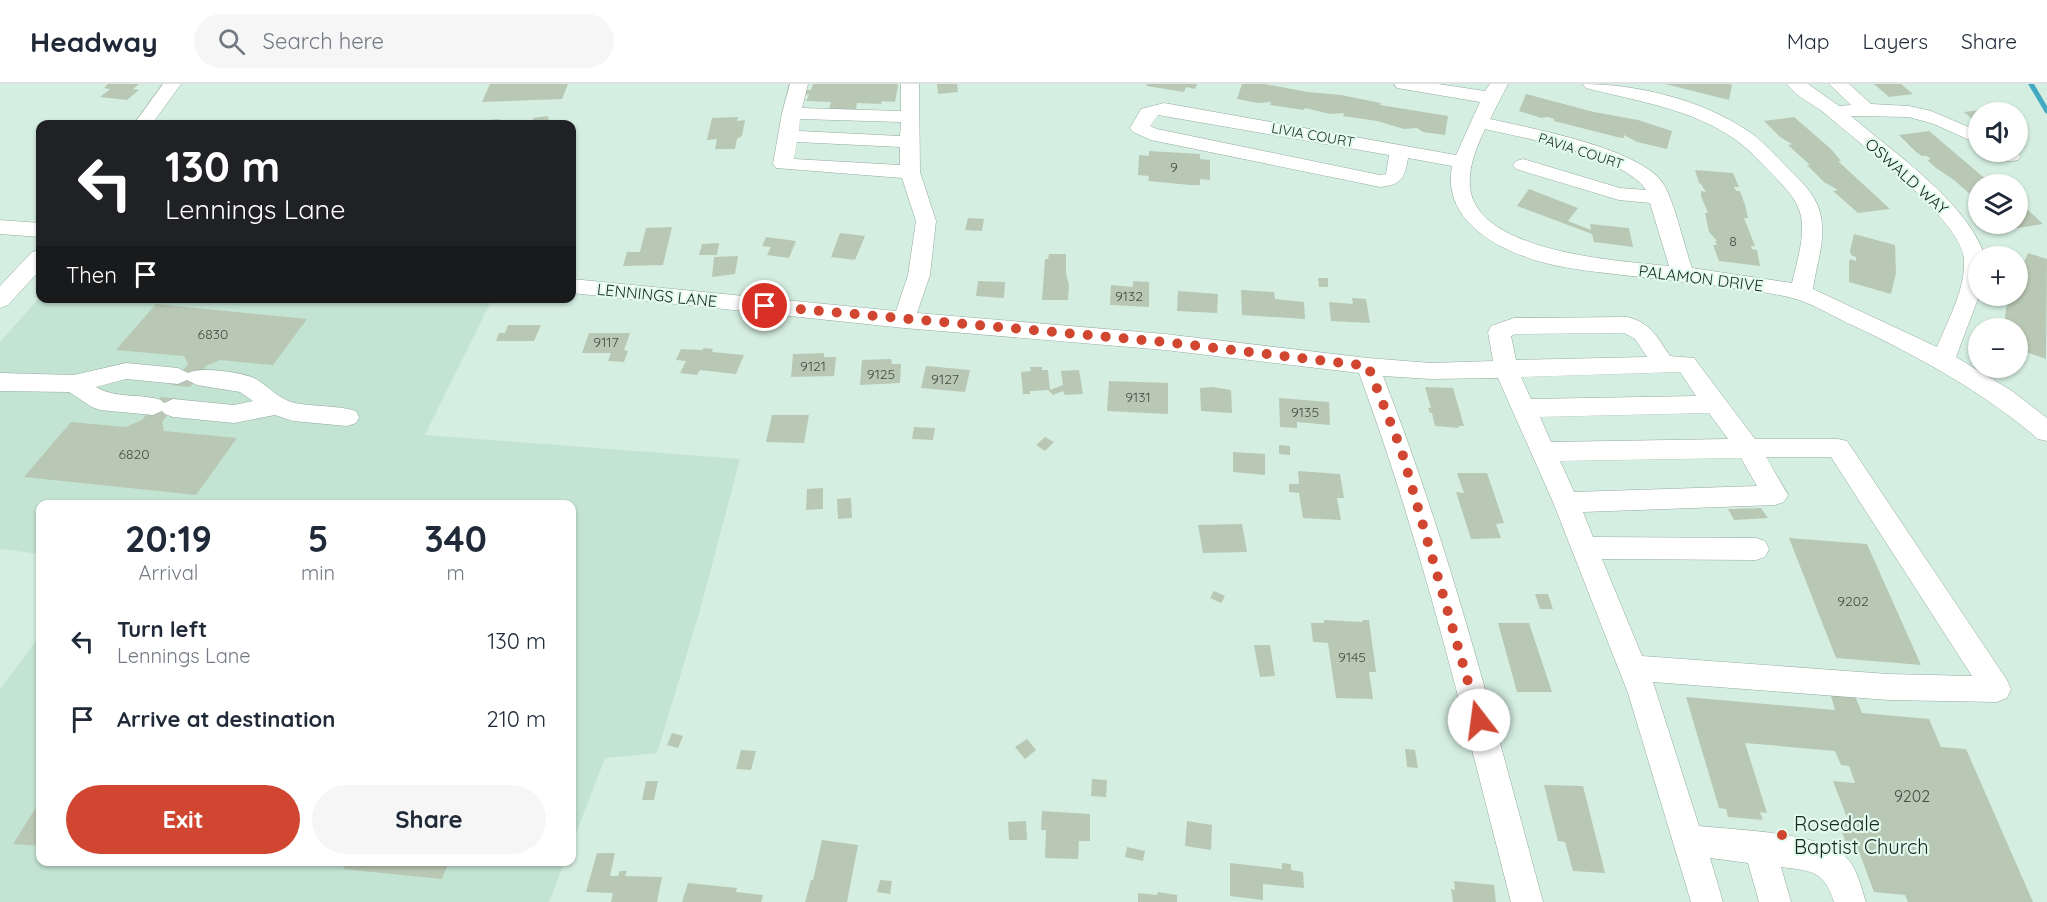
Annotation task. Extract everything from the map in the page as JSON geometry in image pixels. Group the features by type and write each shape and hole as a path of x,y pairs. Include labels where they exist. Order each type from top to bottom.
{"street":[{"path":"146,120 172,84"},
{"path":"799,84 791,113 790,136 783,164 910,172"},
{"path":"904,320 918,275 925,240 926,220 910,172 910,84"},
{"path":"1403,84 1495,91"},
{"path":"1592,84 1655,99 1724,124 1742,135 1783,173 1798,189 1811,215 1812,239 1801,293"},
{"name":"OSWALD WAY","path":"1797,84 1835,112 1940,202 1955,219 1970,244 1975,259 1974,276 1943,360"},
{"path":"1838,84 1866,109"},
{"name":"PALAMON DRIVE","path":"1495,91 1462,162 1460,192 1471,212 1497,234 1521,248 1547,256 1801,293 1943,360 2006,399 2047,432"},
{"name":"LIVIA COURT","path":"1258,156 1151,134 1140,128 1149,110 1164,109 1462,162"},
{"path":"1835,112 1866,109 1908,110 1946,120 1968,132"},
{"path":"791,113 909,117"},
{"name":"PAVIA COURT","path":"1480,122 1617,160 1649,177 1659,198 1683,275"},
{"path":"1269,128 1258,156 1380,181 1390,180 1395,176 1401,151"},
{"path":"790,136 910,142"},
{"path":"1523,165 1619,194 1659,198"},
{"path":"0,227 36,230"},
{"path":"0,300 36,261"},
{"name":"LENNINGS LANE","path":"576,286 904,320 1165,342 1368,366 1431,370 1686,364 1717,404"},
{"path":"1664,364 1643,333 1628,325 1514,326 1499,332 1506,369 1566,502 1643,693 1707,902"},
{"path":"1368,366 1401,449 1461,651 1527,902"},
{"path":"0,382 74,384 126,371 188,376 246,384 276,406 293,412 347,417"},
{"path":"74,384 100,401 234,414 276,406"},
{"path":"1524,408 1717,404 1748,448 1775,495 1566,502"},
{"path":"1544,452 1838,448 1997,689 1888,687 1633,668"},
{"path":"1585,548 1756,549"},
{"path":"1687,840 1809,855 1829,862 1840,874 1850,902"},
{"path":"1760,849 1775,902"}],"shaded area":[{"path":"36,302 490,303 425,435 740,459 700,610 657,753 605,758 576,834 576,500 36,500 36,554 0,549 0,342"},
{"path":"36,640 36,866 563,866 549,902 0,902 0,690"}],"building":[{"path":"108,84 139,84 133,89 139,90 127,100 100,97 110,89 104,88"},
{"path":"490,84 568,84 562,99 482,102"},
{"path":"813,84 897,84 898,86 895,102 857,103 856,109 845,110 829,108 831,102 806,101 809,95 803,94 805,90 811,90"},
{"path":"937,84 957,84 958,92 938,94"},
{"path":"1147,84 1197,84 1195,89 1186,87 1184,92 1147,86"},
{"path":"1242,84 1264,84 1341,95 1381,103 1380,105 1448,116 1445,135 1343,116 1344,113 1330,114 1305,108 1304,110 1270,105 1271,102 1258,103 1237,99"},
{"path":"1665,84 1729,84 1732,85 1729,100"},
{"path":"1874,84 1901,84 1913,94 1889,97"},
{"path":"1526,94 1594,112 1638,120 1672,131 1667,149 1637,142 1624,135 1624,138 1617,137 1519,111"},
{"path":"548,116 549,120 533,120 533,118"},
{"path":"738,117 737,121 745,120 742,136 737,139 735,149 715,149 717,139 707,140 712,118"},
{"path":"1794,117 1831,149 1841,161 1838,161 1890,209 1858,213 1833,191 1838,190 1824,182 1807,165 1810,165 1788,145 1792,144 1780,137 1764,121"},
{"path":"1929,131 1980,174 1968,174 1968,192 1927,160 1931,159 1916,152 1899,135"},
{"path":"1149,151 1200,154 1200,159 1210,160 1210,180 1200,179 1200,185 1148,181 1149,176 1138,175 1139,155 1149,156"},
{"path":"1695,170 1733,173 1739,187 1734,187 1736,191 1740,191 1745,205 1748,218 1744,218 1755,246 1751,246 1752,249 1757,250 1760,266 1719,261 1713,245 1717,245 1715,241 1717,241 1709,232 1705,213 1708,213 1701,196 1701,191 1706,192 1699,183"},
{"path":"1529,189 1578,208 1568,221 1591,230 1590,224 1629,228 1633,247 1594,242 1592,234 1517,206"},
{"path":"2028,210 2029,211 2043,224 2028,226"},
{"path":"968,218 984,219 982,231 965,230"},
{"path":"672,227 663,265 623,266 627,252 640,252 646,228"},
{"path":"840,233 865,236 855,260 831,257"},
{"path":"1854,234 1895,245 1896,273 1891,294 1849,282 1850,259 1856,261 1856,257 1851,255 1850,251"},
{"path":"766,237 796,241 789,258 767,255 771,247 762,246"},
{"path":"719,243 717,255 699,255 702,244"},
{"path":"2028,253 2047,259 2046,359 2028,353 2028,318 2005,318 2007,306 2028,306"},
{"path":"1049,254 1066,254 1068,300 1042,300 1045,259 1048,259"},
{"path":"738,256 735,274 712,277 714,257"},
{"path":"1318,278 1328,278 1328,287 1319,287"},
{"path":"978,281 1005,282 1004,298 976,296"},
{"path":"1133,281 1149,282 1149,307 1110,305 1111,285 1133,287"},
{"path":"1241,290 1274,292 1275,299 1304,302 1305,319 1242,315"},
{"path":"1178,291 1218,294 1217,313 1177,311"},
{"path":"1352,298 1366,299 1370,323 1331,321 1329,302 1353,304"},
{"path":"156,304 307,319 273,365 220,360 206,366 190,387 171,385 188,364 184,356 116,350"},
{"path":"508,325 541,325 534,341 496,341 499,333 505,333"},
{"path":"589,333 630,333 624,350 628,351 624,362 608,361 611,353 582,353"},
{"path":"703,348 713,349 712,352 744,355 736,374 700,370 697,375 680,373 686,361 676,360 681,349 703,350"},
{"path":"824,353 824,357 836,357 834,376 791,377 793,354"},
{"path":"891,359 892,364 901,364 900,383 860,385 862,360"},
{"path":"926,366 970,370 965,392 921,388"},
{"path":"1030,367 1042,367 1042,370 1048,370 1050,390 1063,385 1061,371 1079,370 1083,394 1065,395 1063,391 1053,395 1048,390 1030,391 1030,394 1023,394 1021,372 1031,371"},
{"path":"1109,381 1168,383 1168,414 1107,411"},
{"path":"1425,387 1453,388 1464,426 1458,426 1459,428 1435,426 1432,413 1428,408 1431,408"},
{"path":"1200,388 1231,390 1232,413 1201,411"},
{"path":"161,397 180,399 162,422 164,431 237,438 196,495 24,477 71,422 126,427 142,420"},
{"path":"1279,398 1329,402 1330,425 1297,422 1297,428 1280,427"},
{"path":"772,415 809,415 804,443 766,442"},
{"path":"914,427 935,428 933,440 912,439"},
{"path":"1045,437 1054,442 1045,451 1036,445"},
{"path":"1279,445 1290,446 1290,455 1279,454"},
{"path":"1233,452 1265,454 1265,475 1233,472"},
{"path":"1298,471 1340,474 1344,498 1337,498 1341,520 1303,518 1299,493 1289,492 1289,484 1299,484"},
{"path":"1457,473 1487,473 1504,523 1496,524 1501,538 1471,539 1456,492 1464,493"},
{"path":"823,488 823,509 806,510 807,489"},
{"path":"851,498 852,518 838,519 837,499"},
{"path":"1761,508 1768,518 1734,520 1728,509"},
{"path":"1242,524 1247,552 1203,553 1198,525"},
{"path":"1789,538 1867,544 1921,665 1836,658"},
{"path":"1214,591 1225,596 1221,603 1210,598"},
{"path":"1535,594 1548,594 1553,609 1540,609"},
{"path":"1324,620 1363,622 1362,620 1369,620 1376,672 1369,672 1373,699 1336,698 1328,643 1313,642 1311,623 1324,623"},
{"path":"1498,623 1529,623 1552,692 1517,692"},
{"path":"1254,645 1270,645 1275,676 1260,677"},
{"path":"1827,682 1850,684 1862,713 1929,719 1941,747 1966,749 2033,902 1908,902 1905,895 1874,892 1858,849 1848,848 1838,822 1849,823 1833,781 1855,783 1849,766 1841,765 1835,751 1745,743 1767,813 1760,812 1763,820 1728,817 1726,809 1719,808 1686,697 1835,710"},
{"path":"672,733 683,736 678,748 667,745"},
{"path":"1027,739 1036,750 1025,759 1015,747"},
{"path":"1405,749 1415,750 1418,768 1407,767"},
{"path":"741,750 756,751 751,770 736,769"},
{"path":"1092,779 1107,780 1106,797 1091,796"},
{"path":"646,781 658,781 654,800 642,800"},
{"path":"1544,785 1583,786 1605,873 1573,871 1565,842 1558,841"},
{"path":"36,807 36,846 13,844"},
{"path":"1042,811 1090,814 1090,841 1079,841 1078,859 1045,858 1046,830 1041,830"},
{"path":"1026,821 1027,840 1009,840 1008,822"},
{"path":"1187,821 1212,825 1211,850 1185,846"},
{"path":"822,840 858,845 847,902 805,902 811,880 813,880"},
{"path":"1127,847 1145,851 1143,861 1125,857"},
{"path":"597,853 615,853 610,876 618,876 620,871 627,871 625,876 662,877 657,902 611,902 613,893 586,892"},
{"path":"1230,863 1282,869 1282,863 1291,864 1291,870 1303,872 1304,888 1263,884 1263,900 1230,896"},
{"path":"344,866 447,866 442,879 343,869"},
{"path":"880,880 892,881 890,894 877,892"},
{"path":"1454,881 1494,885 1496,902 1453,902 1451,889 1455,890"},
{"path":"688,883 737,888 736,892 763,895 761,902 682,902"},
{"path":"1158,892 1177,895 1177,902 1138,902 1138,893 1157,895"}],"waterway":[{"path":"2031,84 2047,111"}],"place":[{"name":"Rosedale Baptist Church","path":"1782,835"}],"route":[{"path":"765,306 1165,342 1368,366 1401,449 1479,720"}]}
